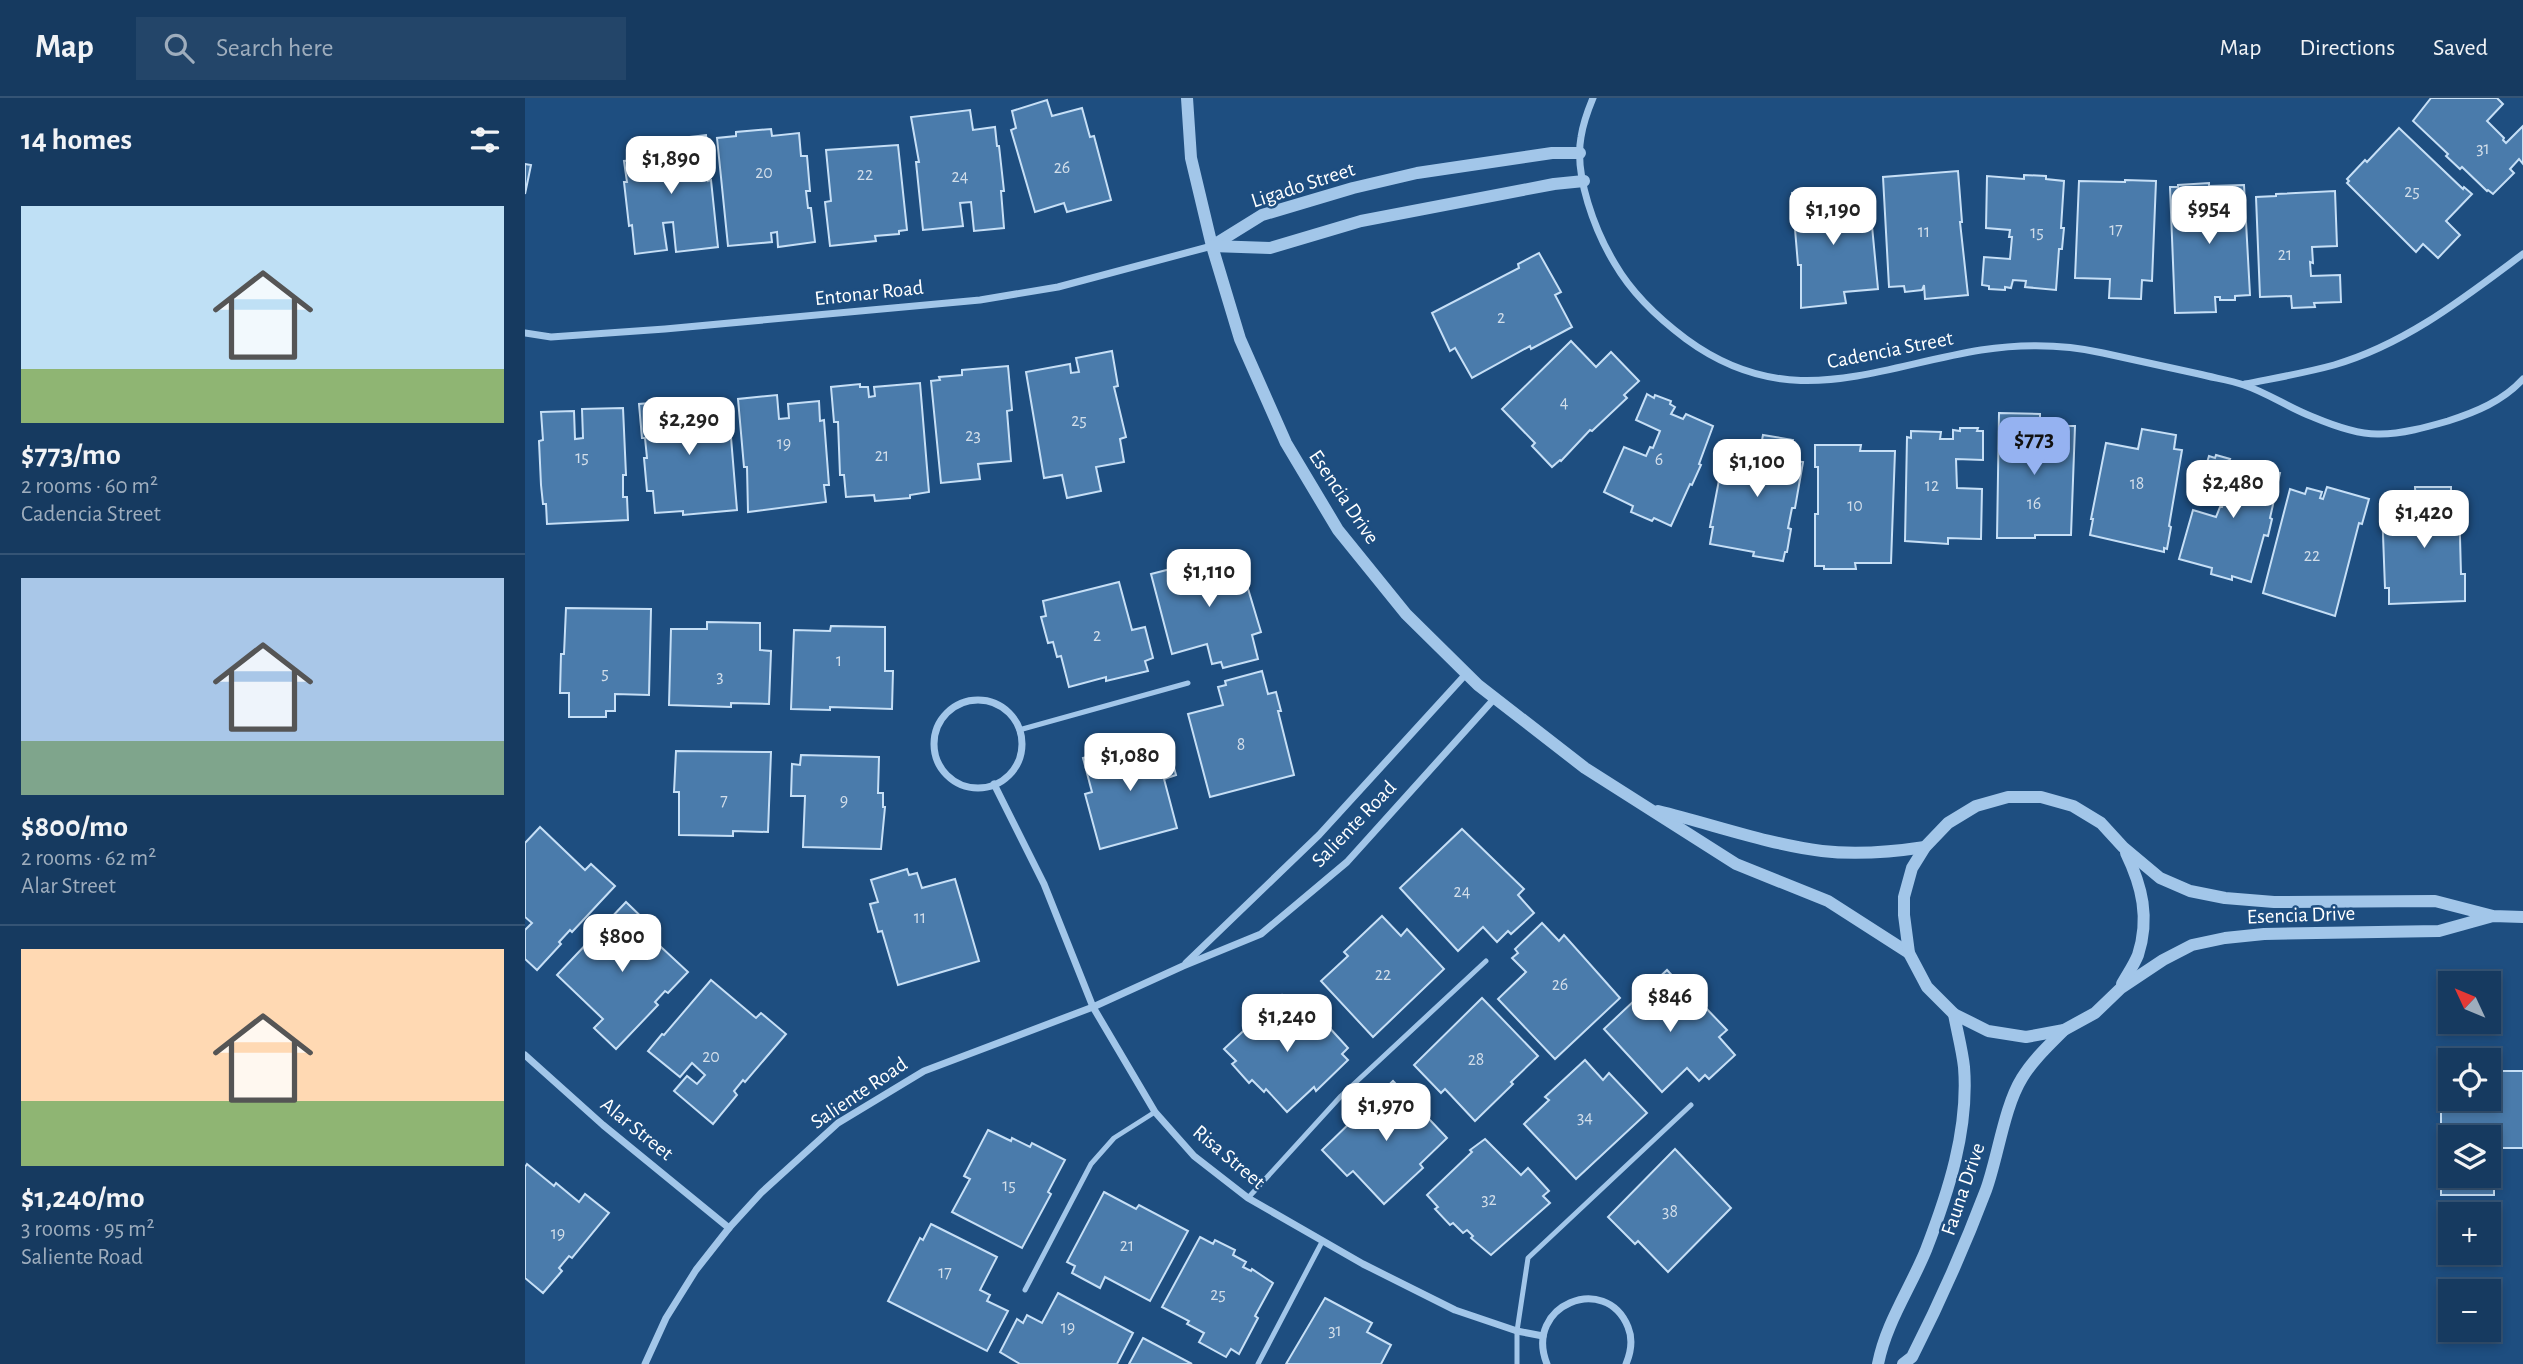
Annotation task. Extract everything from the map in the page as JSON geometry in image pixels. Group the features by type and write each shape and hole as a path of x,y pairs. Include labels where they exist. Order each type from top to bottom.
{"street":[{"name":"Esencia Drive","path":"1187,98 1191,158 1212,246 1240,339 1286,443 1338,530 1406,614 1495,699 1585,768 1736,864 1828,901 1909,953"},
{"name":"Cadencia Street","path":"1593,98 1581,136 1580,153 1594,220 1605,247 1625,281 1650,309 1707,355 1744,370 1777,379 1815,382 1858,377 1982,350 2035,345 2086,349 2245,385 2313,417 2344,428 2378,435 2427,427 2480,411 2523,379"},
{"name":"Ligado Street","path":"1212,246 1262,215 1353,188 1417,173 1552,153 1580,153"},
{"path":"1212,246 1270,248 1361,221 1553,184 1584,181"},
{"name":"Entonar Road","path":"525,333 551,337 666,329 980,300 1058,288 1212,246"},
{"name":"Cadencia Street","path":"2245,385 2336,364 2402,338 2443,314 2523,254"},
{"name":"Saliente Road","path":"1184,966 1319,835 1466,674"},
{"name":"Saliente Road","path":"645,1364 666,1318 696,1270 729,1228 761,1193 838,1123 924,1070 1093,1007 1261,934 1346,862 1495,699"},
{"path":"977,700 995,703 1010,714 1019,730 1019,757 1009,774 994,784 977,788 968,786 945,773 936,757 934,740 944,715 951,709 977,700"},
{"name":"Risa Street","path":"994,784 1044,884 1093,1007 1155,1112 1194,1156 1248,1198 1322,1242 1455,1310 1517,1331 1543,1336"},
{"name":"Esencia Drive","path":"2493,916 2439,931 2265,934 2192,945 2163,960 2121,988 2095,1013 2064,1030 2026,1037 1988,1031 1954,1014 1927,987 1909,953 1904,897 1912,867 1925,847 1948,823 1976,806 2008,797 2041,797 2073,806 2101,823 2123,847 2160,878 2190,891 2225,898 2274,902 2435,901 2493,916 2523,916"},
{"name":"Esencia Drive","path":"1644,807 1823,851 1891,852 1925,847"},
{"name":"Esencia Drive","path":"2121,988 2138,954 2144,918 2140,881 2123,847"},
{"name":"Fauna Drive","path":"1878,1364 1883,1339 1925,1251 1957,1156 1964,1107 1964,1066 1954,1014"},
{"name":"Fauna Drive","path":"1903,1364 1912,1357 1965,1247 1988,1185 2021,1079 2040,1054 2064,1030"},
{"name":"Alar Street","path":"525,1055 603,1125 729,1228"},
{"path":"1547,1364 1543,1354 1543,1336 1549,1320 1561,1307 1577,1300 1603,1302 1617,1311 1627,1325 1631,1342 1626,1364"}],"lane":[{"path":"1019,730 1188,683"},
{"path":"1248,1198 1341,1096 1486,961"},
{"path":"1517,1364 1517,1331 1528,1258 1691,1105"},
{"path":"1025,1290 1091,1164 1114,1138 1155,1112"},
{"path":"1258,1364 1322,1242"}],"building":[{"path":"2431,98 2497,98 2503,104 2487,121 2506,143 2523,126 2523,164 2519,159 2510,169 2514,173 2493,194 2462,167 2460,169 2413,121"},
{"path":"1047,100 1052,116 1082,108 1090,137 1094,136 1111,200 1067,212 1064,203 1035,212 1011,130 1016,128 1012,111"},
{"path":"970,110 973,130 995,127 1004,191 1001,191 1004,228 974,231 971,202 960,203 963,226 923,230 916,162 919,162 911,117"},
{"path":"2399,128 2463,189 2464,187 2472,194 2446,221 2460,235 2438,258 2423,244 2416,252 2347,183 2347,179"},
{"path":"771,129 772,136 799,133 801,156 807,156 810,191 806,191 815,242 778,247 777,232 771,233 772,242 728,246 717,138 736,136 736,132"},
{"path":"706,135 708,181 711,180 718,247 676,252 673,222 663,223 667,250 635,254 632,225 629,226 624,161 648,159 646,142"},
{"path":"898,145 907,230 899,231 899,234 875,236 876,241 830,246 825,202 831,201 826,150"},
{"path":"525,164 531,165 525,194"},
{"path":"1958,171 1960,222 1968,295 1925,299 1924,285 1922,290 1905,292 1904,286 1889,287 1883,177"},
{"path":"2024,175 2046,176 2046,179 2064,181 2061,228 2064,228 2062,249 2059,249 2056,290 2025,287 2026,281 2013,280 2011,288 2005,287 2005,290 1989,289 1989,286 1982,285 1984,257 2010,259 2012,237 2009,237 2010,230 1986,228 1987,176 2024,179"},
{"path":"2079,181 2156,181 2152,281 2142,280 2141,299 2109,298 2110,279 2075,278"},
{"path":"2209,183 2209,186 2244,185 2250,295 2235,296 2235,300 2220,300 2220,297 2215,297 2216,312 2175,313 2170,187"},
{"path":"1849,188 1850,207 1870,205 1878,289 1844,292 1846,303 1801,308 1801,265 1798,265 1792,193"},
{"path":"2335,191 2337,246 2312,247 2313,263 2310,262 2311,276 2340,275 2341,302 2314,303 2315,307 2292,308 2291,296 2260,297 2256,197"},
{"path":"1539,253 1561,292 1555,295 1572,327 1531,349 1530,346 1472,378 1455,348 1450,351 1432,313 1519,268 1518,264"},
{"path":"1571,341 1596,367 1611,352 1639,381 1624,395 1627,398 1552,467 1532,446 1535,443 1502,409"},
{"path":"1112,351 1118,386 1114,387 1126,437 1120,439 1124,462 1096,467 1101,491 1067,498 1062,475 1044,478 1026,372 1070,364 1071,373 1079,372 1076,358"},
{"path":"1008,366 1012,410 1007,411 1011,461 978,464 980,479 941,483 931,381 940,380 939,377 962,375 962,370"},
{"path":"920,383 929,492 910,495 910,498 875,501 874,495 846,497 844,475 840,475 838,422 834,422 831,387 860,384 860,387 868,387 869,397 875,396 874,387"},
{"path":"1647,394 1671,401 1670,404 1675,407 1671,414 1683,419 1686,414 1713,426 1699,464 1701,465 1671,526 1631,512 1633,506 1604,492 1624,447 1646,456 1650,447 1653,448 1660,431 1636,420"},
{"path":"777,395 779,419 789,418 788,404 819,401 820,421 824,420 829,485 824,485 826,502 748,512 747,467 744,467 738,399"},
{"path":"675,401 677,415 683,414 682,405 728,401 737,510 683,515 683,511 655,513 653,491 647,491 644,458 647,458 639,404"},
{"path":"623,408 626,475 623,475 623,497 627,497 628,520 547,524 541,485 541,412 574,411 575,439 583,438 582,409"},
{"path":"1999,413 2040,414 2040,426 2075,426 2071,535 1997,538"},
{"path":"1960,428 1978,428 1977,431 1983,431 1983,460 1956,459 1957,488 1982,489 1981,539 1948,538 1948,544 1905,541 1907,437 1911,438 1911,431 1941,432 1940,439 1953,439 1953,430 1960,431"},
{"path":"2142,429 2176,435 2174,449 2182,450 2169,526 2171,527 2164,552 2090,535 2106,443 2138,449"},
{"path":"1763,435 1793,440 1790,460 1803,462 1795,508 1792,508 1788,528 1791,529 1787,552 1783,561 1753,556 1754,552 1710,544 1713,527 1710,527 1725,449 1759,455"},
{"path":"1815,445 1861,445 1860,451 1895,451 1891,563 1855,563 1856,569 1824,569 1824,566 1815,566 1818,467 1815,467"},
{"path":"2216,455 2230,459 2229,461 2280,473 2268,536 2264,535 2251,582 2232,576 2232,580 2211,574 2212,568 2179,559 2193,510 2216,517 2222,507 2227,489 2201,482 2209,456 2215,458"},
{"path":"2327,487 2369,499 2362,524 2359,523 2335,616 2263,593 2290,489 2305,494 2307,488 2322,492 2320,498 2323,499"},
{"path":"2415,487 2451,487 2451,501 2459,501 2461,574 2465,574 2465,601 2389,604 2389,588 2385,588 2382,508 2416,507"},
{"path":"1237,552 1261,632 1252,635 1258,659 1223,668 1221,662 1212,664 1207,644 1172,654 1151,574"},
{"path":"1119,582 1132,630 1145,627 1153,658 1145,661 1148,671 1106,681 1106,677 1069,687 1061,656 1057,657 1053,642 1048,643 1041,617 1046,616 1043,601"},
{"path":"566,608 651,609 649,695 615,694 615,711 606,711 606,717 569,717 569,693 560,693"},
{"path":"707,622 760,623 760,650 771,651 769,704 731,703 731,707 669,705 671,629 707,629"},
{"path":"831,626 885,627 885,671 893,671 892,709 791,709 794,630 830,631"},
{"path":"1262,671 1268,694 1276,692 1294,775 1210,797 1188,714 1223,705 1218,687 1226,685 1225,681"},
{"path":"1159,738 1161,747 1168,745 1176,775 1164,779 1177,828 1100,849 1085,794 1092,792 1083,758"},
{"path":"676,751 771,752 768,832 733,831 733,836 679,835 679,792 674,792"},
{"path":"801,755 879,757 878,793 883,793 885,807 881,849 803,847 805,796 791,796 792,764 800,765"},
{"path":"540,827 585,870 591,864 615,886 572,932 570,930 537,970 525,959 525,930 532,923 525,917 525,843"},
{"path":"1462,829 1524,889 1518,895 1534,913 1511,934 1508,931 1497,942 1483,927 1458,951 1400,888"},
{"path":"907,869 909,875 917,873 922,888 955,879 979,961 898,985 882,931 878,932 870,904 878,902 871,880"},
{"path":"626,902 653,928 647,934 688,972 668,993 665,991 655,1002 658,1005 616,1049 594,1028 603,1019 557,975"},
{"path":"1382,916 1401,936 1407,929 1444,969 1373,1037 1321,981 1348,956 1344,952"},
{"path":"1542,923 1559,941 1564,935 1620,998 1555,1059 1498,999 1526,972 1512,958 1518,953 1515,949"},
{"path":"1667,970 1699,1005 1701,1003 1727,1030 1719,1037 1735,1055 1709,1079 1705,1075 1699,1081 1687,1068 1662,1092 1604,1029"},
{"path":"711,980 756,1018 761,1013 786,1034 734,1091 737,1095 713,1124 674,1091 687,1076 697,1084 705,1075 692,1063 680,1077 648,1051"},
{"path":"1282,995 1317,1032 1326,1024 1348,1048 1342,1054 1348,1060 1316,1091 1314,1087 1287,1112 1266,1089 1264,1092 1252,1080 1249,1083 1232,1064 1236,1061 1224,1049"},
{"path":"1482,998 1538,1056 1475,1121 1445,1089 1441,1093 1414,1065"},
{"path":"1585,1060 1603,1080 1609,1073 1647,1113 1576,1179 1524,1124 1549,1100 1545,1097"},
{"path":"2501,1071 2523,1071 2523,1148 2501,1148 2501,1125 2441,1125 2441,1111 2501,1111"},
{"path":"1393,1081 1447,1138 1420,1164 1423,1168 1384,1204 1353,1171 1347,1176 1322,1150"},
{"path":"988,1130 1030,1147 1032,1143 1065,1160 1048,1192 1051,1194 1022,1248 952,1212 970,1179 964,1176"},
{"path":"1485,1139 1521,1175 1528,1168 1549,1191 1543,1196 1550,1203 1491,1255 1471,1238 1473,1236 1467,1230 1463,1233 1453,1223 1450,1225 1435,1209 1438,1207 1427,1195 1472,1152 1470,1150"},
{"path":"1675,1149 1731,1208 1668,1272 1638,1241 1635,1244 1608,1217"},
{"path":"527,1164 579,1202 585,1194 609,1213 572,1258 569,1256 559,1268 562,1271 543,1293 525,1278"},
{"path":"2441,1188 2494,1188 2494,1195 2441,1195"},
{"path":"1104,1192 1136,1209 1139,1205 1188,1231 1150,1301 1105,1277 1100,1288 1072,1273 1075,1266 1067,1262"},
{"path":"931,1224 997,1257 980,1290 990,1295 987,1301 1008,1311 987,1351 888,1301 920,1238 923,1240"},
{"path":"1200,1237 1213,1244 1215,1240 1235,1250 1233,1255 1246,1262 1243,1267 1251,1271 1252,1269 1273,1283 1239,1354 1231,1349 1226,1357 1199,1342 1204,1333 1187,1324 1189,1321 1162,1307"},
{"path":"1058,1293 1133,1333 1117,1364 1020,1364 1000,1352 1017,1319 1023,1323 1027,1315 1042,1323"},
{"path":"1325,1298 1372,1323 1367,1332 1391,1345 1381,1364 1286,1364"},
{"path":"1143,1338 1192,1364 1129,1364"}]}
